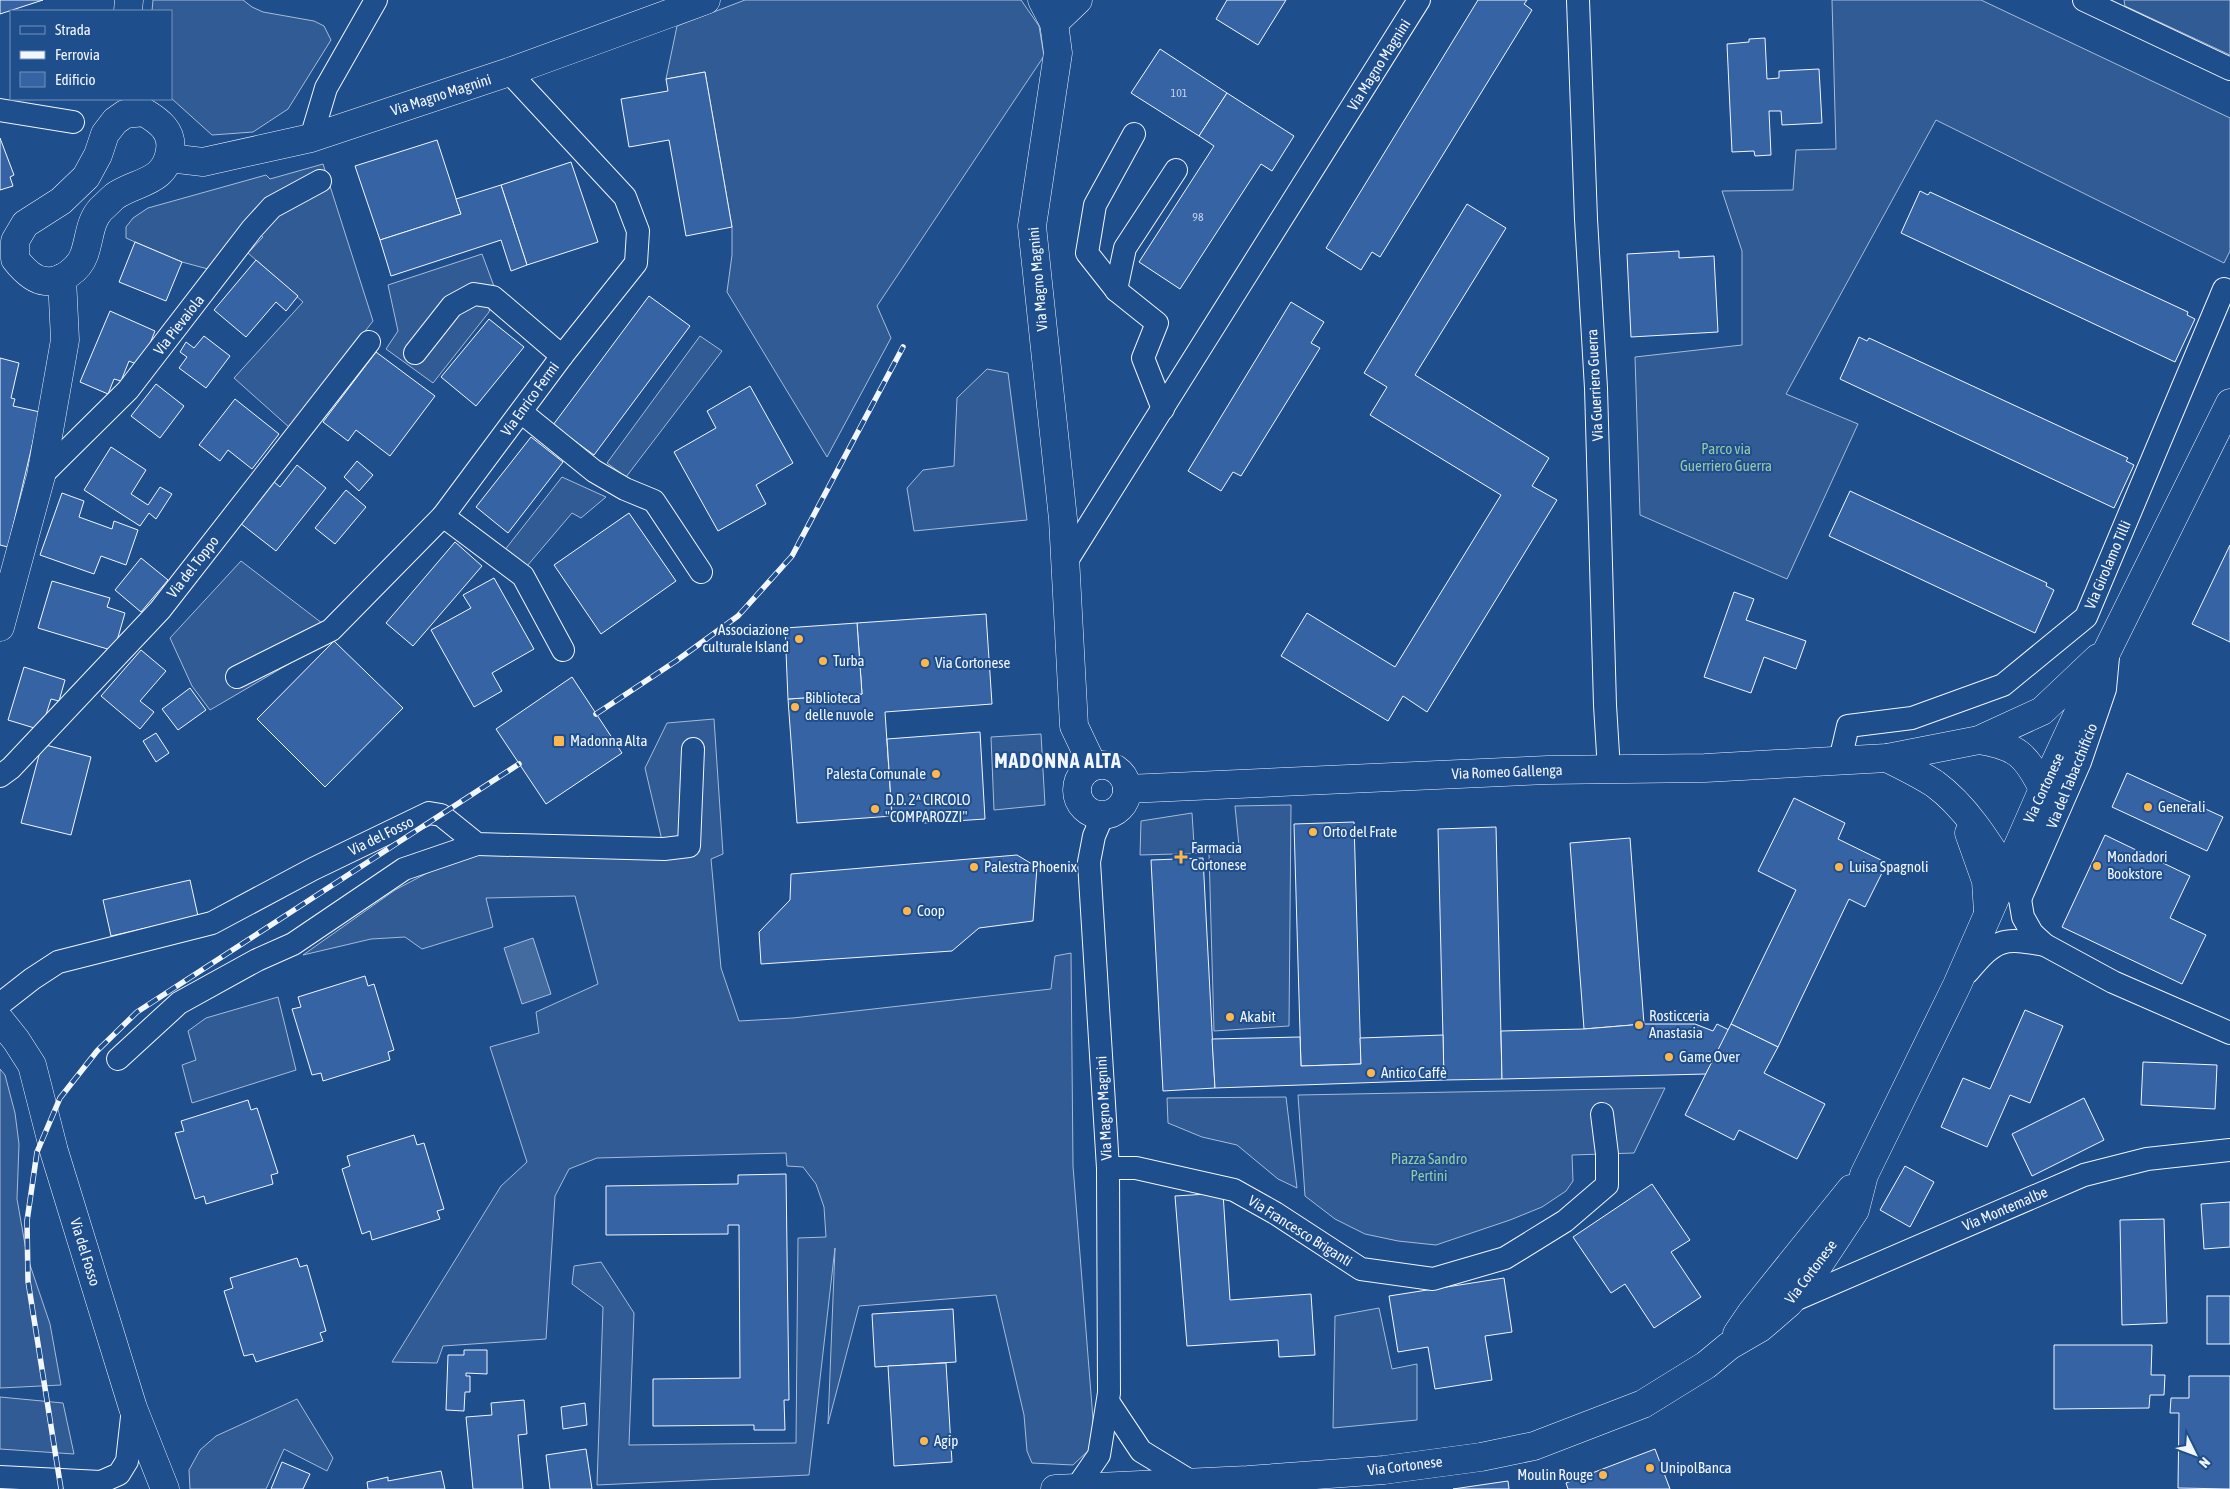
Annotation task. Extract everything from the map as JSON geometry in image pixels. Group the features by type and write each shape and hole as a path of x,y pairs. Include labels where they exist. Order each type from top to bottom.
{"street":[{"path":"311,138 326,88 376,0"},
{"name":"Via Magno Magnini","path":"169,158 203,162 311,138 509,72 706,0"},
{"path":"1048,12 1078,0"},
{"name":"Via Magno Magnini","path":"1066,562 1419,0"},
{"name":"Via Guerriero Guerra","path":"1578,0 1585,209 1596,388 1605,705 1609,770"},
{"path":"2084,0 2111,7 2230,69"},
{"name":"Via Magno Magnini","path":"1048,12 1058,53 1032,226 1066,562 1074,726 1093,766"},
{"name":"Via Enrico Fermi","path":"237,678 331,630 443,516 562,356 636,263 638,231 625,197 509,72"},
{"path":"124,107 144,112 158,121 167,131 171,142 169,158 164,168 147,182 116,196 100,211 91,226 84,256 74,270 62,278 45,281 26,272 15,259 8,241 25,224 61,201 86,177 98,155 104,134 124,107"},
{"path":"0,110 74,122"},
{"path":"1134,134 1094,205 1086,253 1116,290 1157,323 1143,358 1162,409"},
{"path":"1116,290 1125,248 1176,170"},
{"name":"Via Pievaiola","path":"42,476 128,390 252,229 272,207 320,181"},
{"name":"Via Pievaiola","path":"0,627 42,476 64,340 62,278"},
{"name":"Via Girolamo Tilli","path":"1840,760 1848,726 1912,718 2003,685 2086,617 2224,289"},
{"path":"415,353 452,306 474,294 493,297 562,356"},
{"name":"Via del Toppo","path":"0,776 11,768 160,610 369,342"},
{"name":"Via Cortonese","path":"1066,1488 1190,1481 1248,1480 1384,1470 1481,1457 1534,1446 1643,1404 1706,1365 1729,1346 1760,1328 1789,1302 1814,1272 1855,1210 1864,1175 1957,985 2043,789 2108,649 2230,403"},
{"path":"521,412 594,471 626,489 654,501 701,572"},
{"path":"443,516 523,576 562,650"},
{"name":"Via Romeo Gallenga","path":"1127,789 1540,770 1705,768 1887,758 1979,740 2042,711 2108,649"},
{"name":"Via del Tabacchificio","path":"2020,899 2080,762 2105,689 2108,649"},
{"name":"Via Romeo Gallenga","path":"1979,740 2003,744 2020,754 2033,769 2043,789"},
{"path":"118,1059 179,1003 257,960 294,944 404,869 477,844 664,849 689,846 693,749"},
{"path":"1887,758 1935,784 1955,802 1990,845 2020,899 2023,917 2032,932 2045,945 2113,982 2230,1033"},
{"path":"1093,766 1109,766 1121,774 1127,789 1123,804 1118,809 1103,815 1094,814 1087,810 1078,795 1077,786 1080,778 1093,766"},
{"path":"1955,802 1972,841 1986,881 1988,914"},
{"name":"Via del Fosso","path":"0,1004 39,973 58,962 212,923 313,869 429,813 441,815 477,844"},
{"name":"Via Magno Magnini","path":"1066,1488 1099,1455 1109,1403 1108,1168 1089,862 1094,836 1103,815"},
{"path":"1957,985 1986,950 2003,942 2023,941 2045,945"},
{"name":"Via del Fosso","path":"0,1020 32,1065 54,1151 133,1408 165,1489"},
{"name":"Via Francesco Briganti","path":"1108,1168 1136,1168 1234,1190 1275,1213 1361,1269 1433,1279 1506,1258 1565,1221 1607,1185 1607,1154 1602,1114"},
{"name":"Via Montemalbe","path":"1789,1302 2084,1175 2147,1159 2230,1150"},
{"name":"Via Cortonese","path":"1729,1346 1752,1312 1841,1200 1864,1175"},
{"path":"1109,1403 1141,1451 1190,1481"},
{"path":"0,1478 101,1482 118,1474 127,1461 133,1408"}],"shaded area":[{"path":"153,0 243,0 263,12 314,21 324,26 331,40 288,109 253,132 212,135 172,99 172,10 152,10"},
{"path":"745,0 1021,0 1039,26 1044,56 877,306 891,338 827,457 727,292 732,255 732,227 705,72 666,79 677,26"},
{"name":"Parco via Guerriero Guerra","path":"1832,0 1981,0 2230,118 2230,251 2224,263 1936,120 1786,394 1858,424 1787,579 1640,515 1635,357 1742,345 1742,251 1722,191 1793,190 1796,150 1836,149"},
{"path":"2124,0 2230,0 2230,55 2125,6"},
{"path":"323,164 373,321 290,428 234,378 303,302 248,253 263,237 252,229 208,269 182,262 126,238 126,227 133,218 148,208 266,175 270,179"},
{"path":"482,254 495,289 489,312 433,383 386,349 398,331 388,285"},
{"path":"700,336 722,351 626,477 607,463"},
{"path":"987,369 1008,373 1027,520 914,531 907,488 923,470 954,466 957,398"},
{"path":"562,477 606,497 581,518 572,513 527,566 504,551"},
{"path":"241,561 331,630 292,662 210,710 192,686 170,638"},
{"path":"714,719 723,854 711,859 721,968 739,1021 793,1018 1051,989 1055,956 1071,953 1073,1166 1094,1432 1090,1449 1073,1465 1032,1463 1027,1451 1024,1415 996,1295 859,1306 828,1424 835,1248 809,1475 597,1485 603,1307 572,1284 574,1266 601,1262 634,1313 629,1445 796,1443 798,1238 826,1237 824,1207 816,1184 803,1167 787,1166 786,1153 597,1158 569,1169 555,1196 546,1339 443,1346 437,1363 392,1362 501,1186 527,1162 490,1047 539,1033 536,1012 598,984 575,896 486,898 493,927 422,949 405,937 371,939 303,955 395,890 465,853 664,849 645,768 667,723"},
{"path":"1041,734 1045,805 994,810 991,737"},
{"path":"1291,805 1289,1026 1214,1031 1209,853 1140,855 1141,821 1192,813 1194,845 1239,846 1235,806"},
{"path":"533,938 551,994 522,1004 504,948"},
{"path":"278,997 296,1070 192,1103 182,1065 196,1060 188,1031 206,1018"},
{"path":"0,1069 5,1075 15,1113 19,1144 17,1199 27,1256 50,1324 61,1385 0,1388"},
{"name":"Piazza Sandro Pertini","path":"1665,1088 1634,1153 1572,1155 1573,1181 1566,1191 1542,1207 1436,1245 1398,1241 1365,1234 1335,1219 1305,1196 1298,1095"},
{"path":"1286,1097 1297,1188 1278,1179 1237,1145 1202,1137 1168,1123 1167,1098"},
{"path":"1379,1308 1392,1369 1417,1364 1417,1420 1333,1428 1335,1316"},
{"path":"0,1397 63,1403 74,1454 0,1449"},
{"path":"297,1399 333,1458 327,1471 284,1449 266,1489 190,1489 189,1470 200,1450 216,1436"}],"building":[{"path":"0,0 43,0 10,10 0,14"},
{"path":"1227,0 1286,0 1258,45 1216,19"},
{"path":"1478,0 1527,0 1524,4 1532,10 1380,257 1372,252 1361,270 1326,248"},
{"path":"1765,38 1767,79 1779,78 1779,71 1819,69 1822,123 1782,125 1781,111 1769,111 1771,155 1755,156 1754,151 1732,152 1727,44 1749,42 1749,39"},
{"path":"1160,49 1227,93 1199,136 1131,93"},
{"path":"705,72 732,227 686,236 669,140 629,147 621,99 668,91 666,79"},
{"path":"1227,93 1294,136 1272,171 1261,164 1180,289 1139,262 1214,146 1199,136"},
{"path":"0,138 14,175 10,177 13,186 0,190"},
{"path":"437,140 461,214 380,240 355,166"},
{"path":"571,162 598,242 527,265 501,185"},
{"path":"501,185 527,265 511,271 501,240 391,276 380,240 461,214 456,199"},
{"path":"1920,191 1928,195 1930,192 2188,312 2187,315 2195,319 2175,362 1901,233"},
{"path":"1467,204 1506,228 1415,375 1549,458 1532,486 1557,500 1427,712 1403,696 1388,721 1281,656 1307,613 1395,667 1501,495 1370,415 1387,387 1364,373"},
{"path":"135,242 182,262 166,301 119,282"},
{"path":"1679,251 1679,258 1714,256 1718,332 1631,337 1627,254"},
{"path":"256,260 298,296 286,311 276,302 246,337 214,310"},
{"path":"649,296 690,326 594,455 553,425"},
{"path":"1291,302 1324,322 1311,343 1320,348 1241,476 1233,472 1221,491 1188,471"},
{"path":"110,311 155,331 141,366 129,361 121,381 114,379 108,394 80,382"},
{"path":"489,319 524,347 476,406 441,377"},
{"path":"204,336 230,356 206,388 179,368 187,357 180,352 186,342 194,348"},
{"path":"1859,337 1867,341 1869,338 2128,458 2126,461 2134,465 2114,508 1840,379"},
{"path":"376,352 435,396 390,456 356,430 348,441 323,422"},
{"path":"0,358 19,363 11,398 15,399 13,406 40,412 8,547 0,545"},
{"path":"156,384 184,406 160,438 131,416"},
{"path":"750,386 793,463 756,485 766,504 718,531 674,452 716,428 707,411"},
{"path":"235,399 279,434 252,469 228,450 220,461 199,445"},
{"path":"531,437 563,462 508,533 476,507"},
{"path":"111,447 146,470 131,494 148,505 160,487 172,494 156,519 149,513 140,526 84,490"},
{"path":"357,461 373,475 359,491 344,477"},
{"path":"297,465 326,488 276,551 240,523 273,481 280,487"},
{"path":"346,490 366,507 335,544 315,528"},
{"path":"1850,491 2047,583 2046,586 2054,590 2035,633 1829,536"},
{"path":"62,493 84,501 79,517 112,529 114,521 138,530 126,565 101,556 94,574 40,555"},
{"path":"629,513 676,581 601,634 554,565"},
{"path":"455,542 482,566 413,646 386,623"},
{"path":"2230,545 2230,642 2192,624"},
{"path":"141,558 168,580 141,612 115,590"},
{"path":"494,578 534,649 492,673 502,691 474,707 431,630 471,608 463,595"},
{"path":"52,581 110,598 107,607 125,613 114,651 38,628"},
{"path":"1734,592 1754,599 1746,620 1806,641 1796,669 1764,657 1751,693 1704,677"},
{"path":"986,614 992,704 885,712 892,816 797,823 788,699 862,694 857,623"},
{"name":"Turba","path":"857,623 862,694 788,699 785,628"},
{"path":"334,641 403,708 325,787 257,719"},
{"path":"141,650 166,671 140,701 154,712 140,729 101,696"},
{"path":"24,667 65,680 59,701 51,699 41,730 8,720"},
{"name":"Madonna Alta","path":"572,677 622,753 546,804 496,729"},
{"path":"190,688 206,710 178,730 162,709"},
{"name":"Palesta Comunale","path":"980,732 985,819 924,823 924,820 898,822 897,816 892,816 887,739"},
{"path":"156,733 169,753 156,762 143,741"},
{"path":"42,744 91,757 71,835 21,823"},
{"path":"2127,773 2223,817 2207,851 2112,807"},
{"path":"1794,798 1845,823 1838,839 1887,863 1865,907 1849,899 1778,1047 1731,1024 1796,890 1758,871"},
{"path":"1354,822 1361,1064 1301,1066 1294,824"},
{"path":"1496,827 1502,1079 1444,1080 1438,829"},
{"path":"2105,835 2190,876 2170,918 2206,935 2182,984 2062,927"},
{"path":"1630,838 1644,1024 1584,1029 1570,843"},
{"name":"Coop","path":"1017,855 1037,867 1033,921 979,928 952,951 761,964 759,932 790,900 791,874"},
{"path":"1203,858 1215,1088 1163,1091 1151,860"},
{"path":"190,880 198,916 111,936 103,900"},
{"path":"365,976 368,986 374,984 394,1050 388,1052 390,1060 323,1081 321,1073 312,1075 292,1009 301,1007 298,997"},
{"path":"2025,1010 2063,1026 2030,1103 2010,1095 1987,1147 1941,1127 1963,1078 1990,1089"},
{"path":"1644,1024 1695,1024 1713,1031 1717,1024 1729,1030 1706,1074 1502,1079 1501,1031 1584,1029"},
{"path":"1731,1024 1778,1047 1764,1073 1825,1104 1797,1159 1739,1130 1734,1140 1685,1115"},
{"path":"1443,1035 1444,1080 1215,1088 1212,1039 1300,1037 1301,1066 1361,1064 1360,1038"},
{"path":"2143,1062 2217,1065 2215,1109 2141,1105"},
{"path":"2084,1098 2104,1140 2032,1176 2012,1134"},
{"path":"248,1100 251,1110 257,1108 278,1173 271,1175 273,1184 206,1204 204,1196 195,1199 175,1133 184,1131 181,1121"},
{"path":"414,1135 417,1145 424,1143 444,1209 437,1211 440,1219 372,1240 370,1231 362,1234 342,1169 350,1166 347,1156"},
{"path":"1905,1166 1934,1182 1910,1227 1880,1210"},
{"path":"786,1174 789,1400 784,1400 785,1430 754,1430 754,1425 653,1426 653,1379 740,1378 739,1225 728,1225 728,1234 606,1235 606,1186 738,1184 738,1175"},
{"path":"1652,1184 1690,1240 1671,1252 1701,1297 1654,1328 1625,1284 1611,1293 1573,1237"},
{"path":"1223,1193 1230,1300 1311,1294 1315,1355 1279,1357 1278,1340 1187,1346 1175,1196"},
{"path":"2230,1202 2230,1247 2204,1249 2201,1204"},
{"path":"2164,1219 2167,1323 2122,1325 2120,1220"},
{"path":"297,1258 300,1267 307,1265 326,1331 320,1333 323,1341 256,1362 253,1354 244,1356 224,1291 233,1288 230,1278"},
{"path":"1504,1278 1512,1332 1485,1336 1492,1380 1435,1389 1428,1347 1398,1352 1389,1296"},
{"path":"2207,1296 2230,1296 2230,1344 2207,1344"},
{"path":"953,1309 956,1362 875,1367 872,1314"},
{"path":"2054,1345 2152,1345 2151,1375 2165,1375 2164,1395 2150,1395 2149,1408 2054,1409"},
{"path":"464,1350 487,1350 487,1374 466,1373 466,1376 470,1376 470,1392 465,1392 464,1411 446,1410 448,1355 464,1355"},
{"path":"946,1363 952,1462 894,1466 888,1366"},
{"path":"2189,1376 2230,1376 2230,1489 2178,1488 2179,1413 2170,1413 2171,1398 2189,1398"},
{"path":"524,1400 527,1434 518,1435 523,1489 473,1489 466,1417 492,1415 491,1403"},
{"path":"585,1403 587,1425 563,1429 561,1407"},
{"path":"586,1449 592,1489 550,1489 546,1455"},
{"path":"1655,1449 1670,1489 1568,1489 1566,1483"},
{"path":"282,1462 310,1474 303,1489 271,1489"},
{"path":"441,1471 445,1489 368,1489 367,1482 388,1477 388,1481"},
{"path":"1508,1481 1509,1489 1453,1489"}],"railway":[{"path":"596,714 676,661 738,616 792,556 903,347"},
{"path":"61,1489 28,1281 27,1221 37,1152 60,1098 97,1051 137,1012 519,764"}],"place":[{"name":"Associazione culturale Island","path":"799,639"},
{"name":"Turba","path":"823,661"},
{"name":"Via Cortonese","path":"925,663"},
{"name":"Biblioteca delle nuvole","path":"795,707"},
{"name":"Madonna Alta","path":"559,741"},
{"name":"Palesta Comunale","path":"936,774"},
{"name":"Generali","path":"2148,807"},
{"name":"D.D. 2^ CIRCOLO \"COMPAROZZI\"","path":"875,809"},
{"name":"Orto del Frate","path":"1313,832"},
{"name":"Farmacia Cortonese","path":"1181,857"},
{"name":"Mondadori Bookstore","path":"2097,866"},
{"name":"Palestra Phoenix","path":"974,867"},
{"name":"Luisa Spagnoli","path":"1839,867"},
{"name":"Coop","path":"907,911"},
{"name":"Akabit","path":"1230,1017"},
{"name":"Rosticceria Anastasia","path":"1639,1025"},
{"name":"Game Over","path":"1669,1057"},
{"name":"Antico Caffè","path":"1371,1073"},
{"name":"Agip","path":"924,1441"},
{"name":"UnipolBanca","path":"1650,1468"},
{"name":"Moulin Rouge","path":"1603,1475"}],"district":[{"name":"MADONNA ALTA","path":"1058,761"}]}
